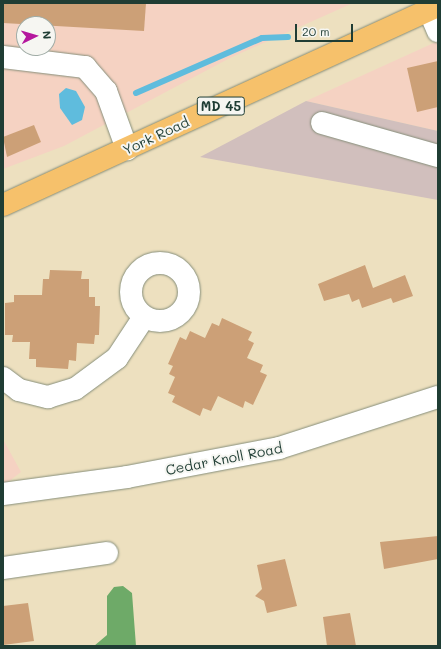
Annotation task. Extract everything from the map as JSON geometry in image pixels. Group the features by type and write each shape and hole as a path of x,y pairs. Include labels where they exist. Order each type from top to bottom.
{"main road":[{"name":"York Road","path":"3,205 433,8"}],"street":[{"path":"433,8 438,31"},
{"path":"3,57 85,67 106,91 128,149"},
{"path":"322,124 438,156"},
{"path":"3,378 19,390 48,397 75,389 118,358 144,317"},
{"name":"Cedar Knoll Road","path":"3,494 127,477 279,448 438,397"},
{"path":"3,568 107,553"}],"shaded area":[{"path":"3,3 353,3 230,58 64,146 3,169"},
{"path":"438,41 438,131 306,101"},
{"path":"306,101 438,131 438,200 200,157"},
{"path":"3,439 21,472 3,486"}],"green space":[{"path":"123,586 132,593 136,646 94,646 107,635 107,596 114,587"}],"water":[{"path":"66,88 76,91 85,107 82,120 72,125 60,108 59,94"}],"building":[{"path":"3,3 146,3 144,31 56,26 56,16 16,16 16,24 3,23"},
{"path":"438,61 438,107 417,112 407,68"},
{"path":"34,125 41,142 7,157 3,137"},
{"path":"365,265 373,288 405,275 413,296 393,303 391,298 362,308 359,299 352,302 349,294 324,301 318,284"},
{"path":"50,270 82,271 81,279 89,279 89,297 95,297 95,306 100,306 99,335 95,335 94,344 77,343 76,361 69,360 68,369 36,367 36,359 29,359 30,342 12,342 13,335 5,335 5,303 14,302 14,295 42,295 43,279 49,279"},
{"path":"222,318 252,332 248,340 254,343 247,358 263,365 260,372 267,375 253,405 245,401 243,408 218,396 211,411 203,408 200,416 172,402 175,396 168,393 175,377 169,374 173,366 168,364 180,337 186,340 190,331 205,338 212,323 219,326"},
{"path":"438,536 438,559 384,569 380,542"},
{"path":"285,559 297,606 267,613 264,601 255,596 262,589 257,565"},
{"path":"28,603 34,641 3,645 3,606"},
{"path":"350,613 356,646 327,646 323,617"}],"waterway":[{"path":"136,93 262,38 288,37"}]}
